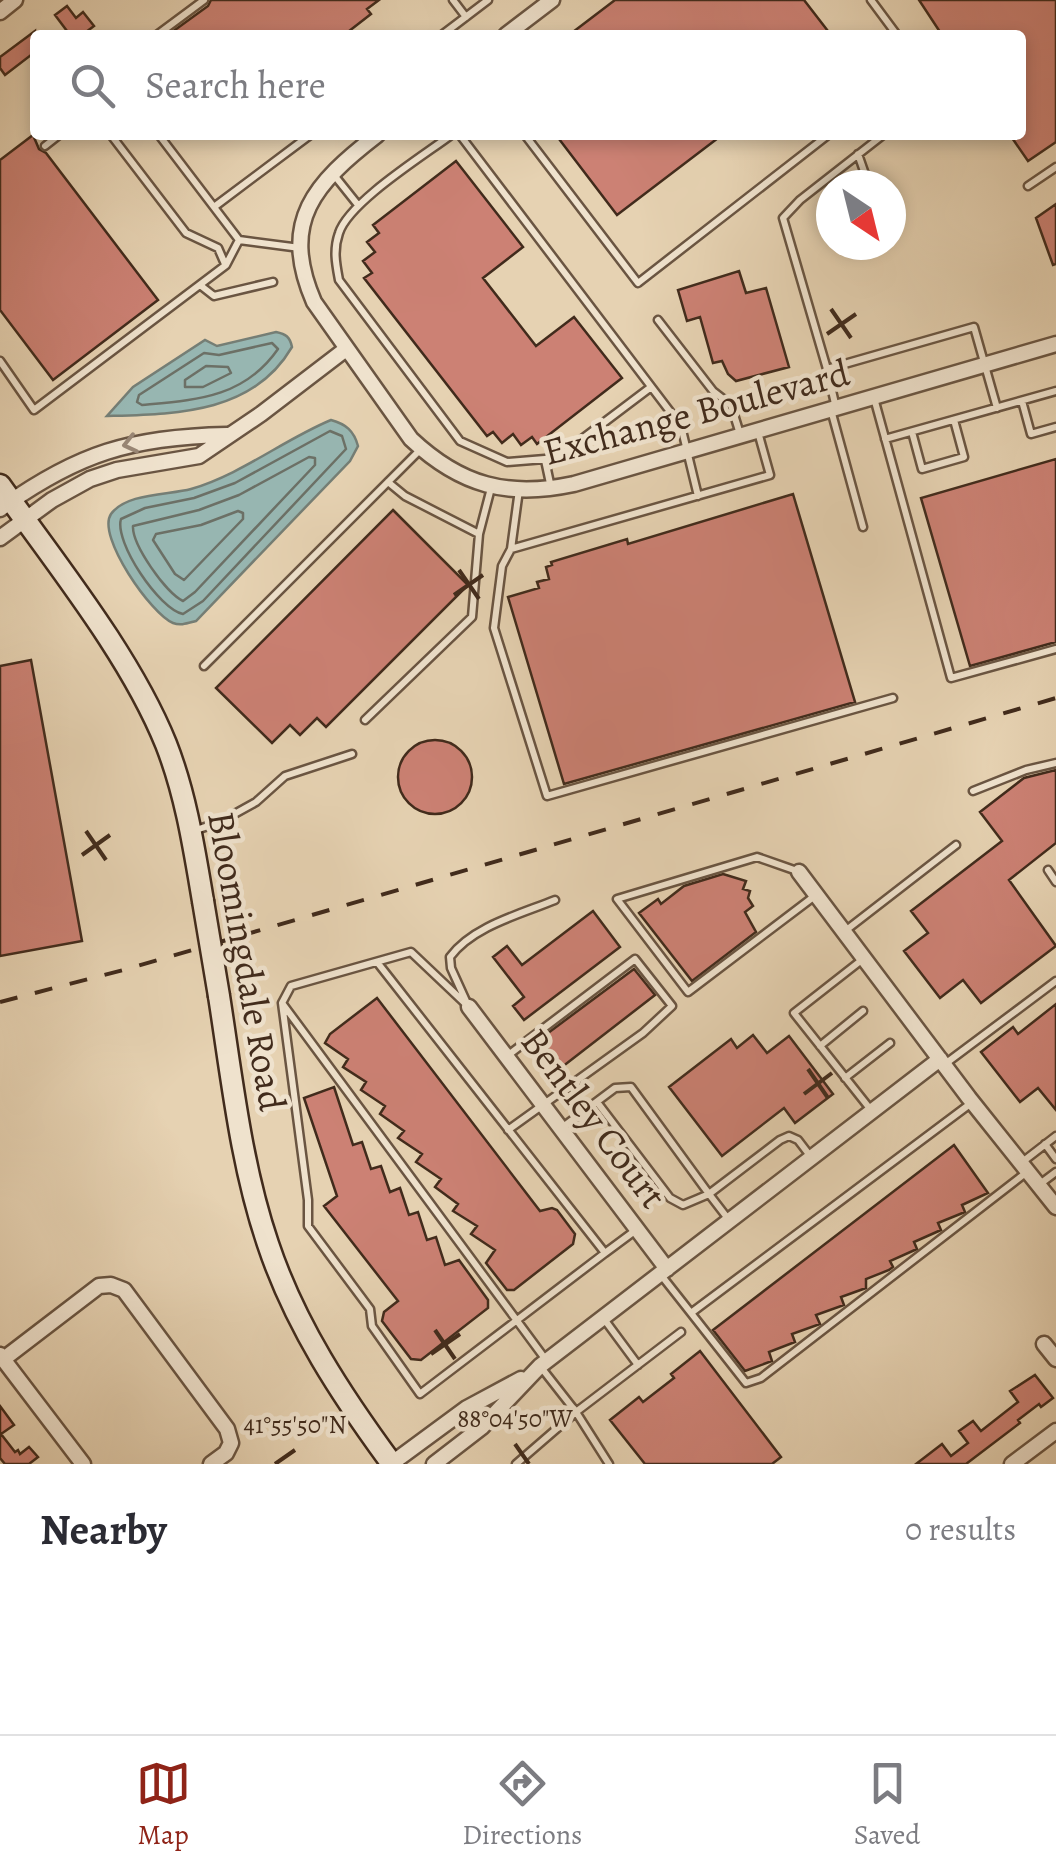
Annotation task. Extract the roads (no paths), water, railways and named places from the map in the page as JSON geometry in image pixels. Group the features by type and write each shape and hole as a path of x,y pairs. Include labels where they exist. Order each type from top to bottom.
{"main road":[{"name":"Bloomingdale Road","path":"4,498 24,520 144,699 173,763 192,832 250,1182 268,1246 291,1302 326,1368 392,1464"}],"street":[{"path":"0,12 15,0"},
{"path":"513,30 552,0"},
{"path":"300,248 310,205 331,172 371,140"},
{"name":"Exchange Boulevard","path":"300,248 304,279 314,302 411,439 457,474 492,487 551,488 1056,344"},
{"path":"0,538 90,480 117,470 199,456 346,349"},
{"path":"4,498 83,458 126,444 168,436 227,435"},
{"path":"798,872 1056,1207"},
{"name":"Bentley Court","path":"469,1007 664,1271"},
{"path":"392,1464 467,1408 540,1366 942,1062"},
{"path":"83,1464 2,1356 99,1286 111,1284 124,1290 226,1429 231,1442 226,1454 211,1464"},
{"path":"1044,1344 1056,1360"},
{"path":"434,1464 482,1426 540,1366"},
{"path":"1012,1464 1056,1431"}],"lane":[{"path":"164,30 204,0"},
{"path":"452,0 466,17"},
{"path":"449,30 488,0"},
{"path":"871,0 893,30"},
{"path":"45,146 53,140"},
{"path":"116,140 186,233 218,248 226,265"},
{"path":"163,140 239,240 300,248"},
{"path":"214,207 300,140"},
{"path":"445,140 358,206 340,229 334,252 339,280 460,441 507,462 557,458 651,387"},
{"path":"464,140 680,426 698,496"},
{"path":"528,140 638,283 822,140"},
{"path":"863,527 827,369 783,218 876,140"},
{"path":"858,154 864,170"},
{"path":"1028,186 1056,167"},
{"path":"331,172 358,206"},
{"path":"0,361 34,410 226,265 239,240"},
{"path":"200,285 214,296 274,282"},
{"path":"658,320 713,391 730,405 740,435"},
{"path":"827,369 974,327 997,408"},
{"path":"730,405 792,389"},
{"path":"885,440 1056,391"},
{"path":"873,397 951,678 1056,648"},
{"path":"1022,401 1032,434 1056,426"},
{"path":"912,432 922,469 964,456 954,420"},
{"path":"511,549 770,475 758,430"},
{"path":"204,666 421,449"},
{"path":"544,460 551,488"},
{"path":"388,482 405,496 480,534"},
{"path":"365,720 472,616 480,534 492,487"},
{"path":"519,490 511,549 502,566 494,628 546,796 893,698"},
{"path":"192,832 256,802 285,776 352,754"},
{"path":"973,791 1056,763"},
{"path":"844,932 956,845"},
{"path":"798,872 756,858 617,899 688,992 817,895"},
{"path":"1048,870 1056,882"},
{"path":"469,1007 451,968 450,957 455,950 492,925 555,900"},
{"path":"469,1007 411,952 291,986 282,1003 308,1200 308,1226 370,1309 372,1326 420,1394 637,1230"},
{"path":"864,958 794,1013 872,1112"},
{"path":"507,1056 629,961 638,961 670,1001 670,1010 508,1130"},
{"path":"377,962 604,1253"},
{"path":"942,1062 1056,981"},
{"path":"282,1003 516,1319 540,1366 609,1464"},
{"path":"820,1046 864,1011"},
{"path":"845,1078 890,1043"},
{"path":"561,1128 615,1088 631,1087 730,1220"},
{"path":"597,1102 670,1198 683,1205 710,1194 789,1136 798,1140 812,1158"},
{"path":"691,1313 972,1102"},
{"path":"664,1271 691,1313 746,1383 761,1378 1025,1167 1056,1136"},
{"path":"1045,1144 1056,1160"},
{"path":"1039,1185 1056,1172"},
{"path":"603,1318 638,1365"},
{"path":"516,1464 576,1412 681,1332"}],"water":[{"path":"276,332 287,336 292,347 276,369 235,398 186,411 107,416 133,387 205,340 217,346"},
{"path":"331,420 345,426 354,436 358,446 350,461 196,621 179,624 164,617 140,591 118,556 108,525 111,514 137,498 210,483"}],"railway":[{"path":"0,1002 127,969 1056,698"}]}
